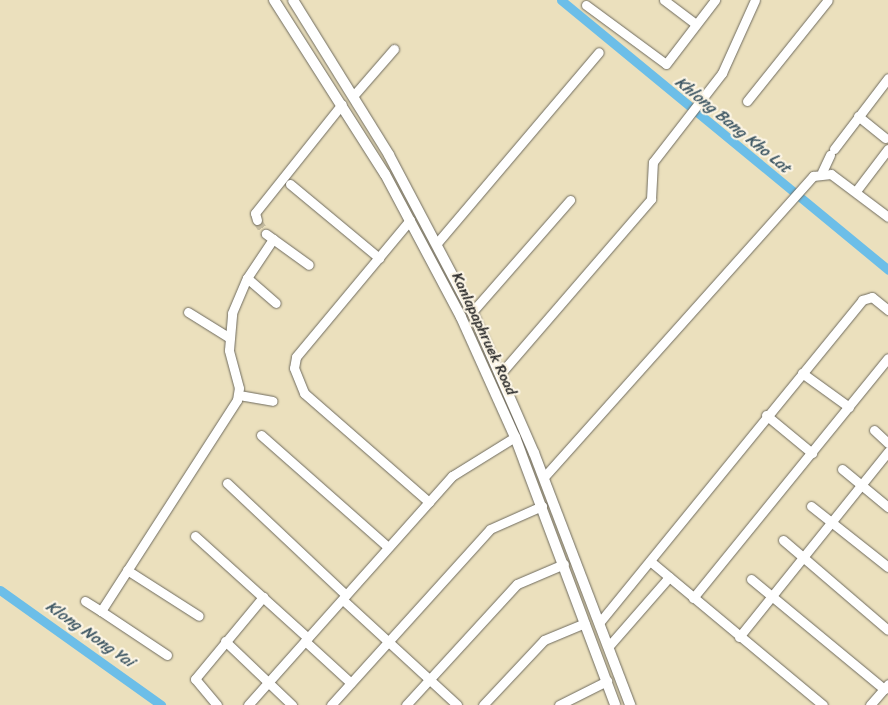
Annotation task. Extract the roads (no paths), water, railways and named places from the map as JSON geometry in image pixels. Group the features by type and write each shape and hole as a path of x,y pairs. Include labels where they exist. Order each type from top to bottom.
{"main road":[{"name":"Kanlapaphruek Road","path":"274,0 342,104 410,220 469,333 515,437 564,564 615,705"},
{"name":"Kanlapaphruek Road","path":"293,0 354,95 437,243 472,312 501,373 544,477 630,705"}],"street":[{"path":"664,0 696,24"},
{"path":"586,5 666,64 714,0"},
{"path":"747,101 828,0"},
{"path":"501,373 651,199 653,162 722,73 750,2"},
{"path":"354,95 394,49"},
{"path":"437,243 599,52"},
{"path":"544,477 790,200 822,172 832,152 887,81"},
{"path":"257,220 255,213 342,104"},
{"path":"858,116 885,138"},
{"path":"856,191 888,149"},
{"path":"822,172 856,191 888,217"},
{"path":"290,184 379,258"},
{"path":"472,312 570,200"},
{"path":"410,220 296,358 294,368 304,393 429,502"},
{"path":"101,611 239,395 230,338 232,313 247,278 269,237 310,265"},
{"path":"247,278 276,303"},
{"path":"599,623 766,414 865,298 872,297 888,310"},
{"path":"188,312 230,338"},
{"path":"693,598 888,358"},
{"path":"802,373 848,407"},
{"path":"239,395 272,401"},
{"path":"766,414 812,453"},
{"path":"874,430 888,443"},
{"path":"261,435 388,547"},
{"path":"248,705 456,472 515,437"},
{"path":"738,636 888,452"},
{"path":"842,469 888,506"},
{"path":"227,483 344,597 387,642 457,705"},
{"path":"331,705 490,529 542,506"},
{"path":"811,506 888,567"},
{"path":"195,536 262,597 351,683"},
{"path":"783,540 888,630"},
{"path":"650,561 822,705"},
{"path":"406,705 516,584 564,564"},
{"path":"127,570 199,616"},
{"path":"608,647 669,577"},
{"path":"751,579 886,686 870,705"},
{"path":"217,705 195,680 224,641 262,597"},
{"path":"85,601 167,656"},
{"path":"483,705 544,640 585,623"},
{"path":"224,641 292,705"},
{"path":"560,705 606,681"}],"waterway":[{"name":"Khlong Bang Kho Lat","path":"561,0 888,270"},
{"name":"Klong Nong Yai","path":"0,590 161,705"}],"tunnel":[{"path":"257,220 266,234"}]}
